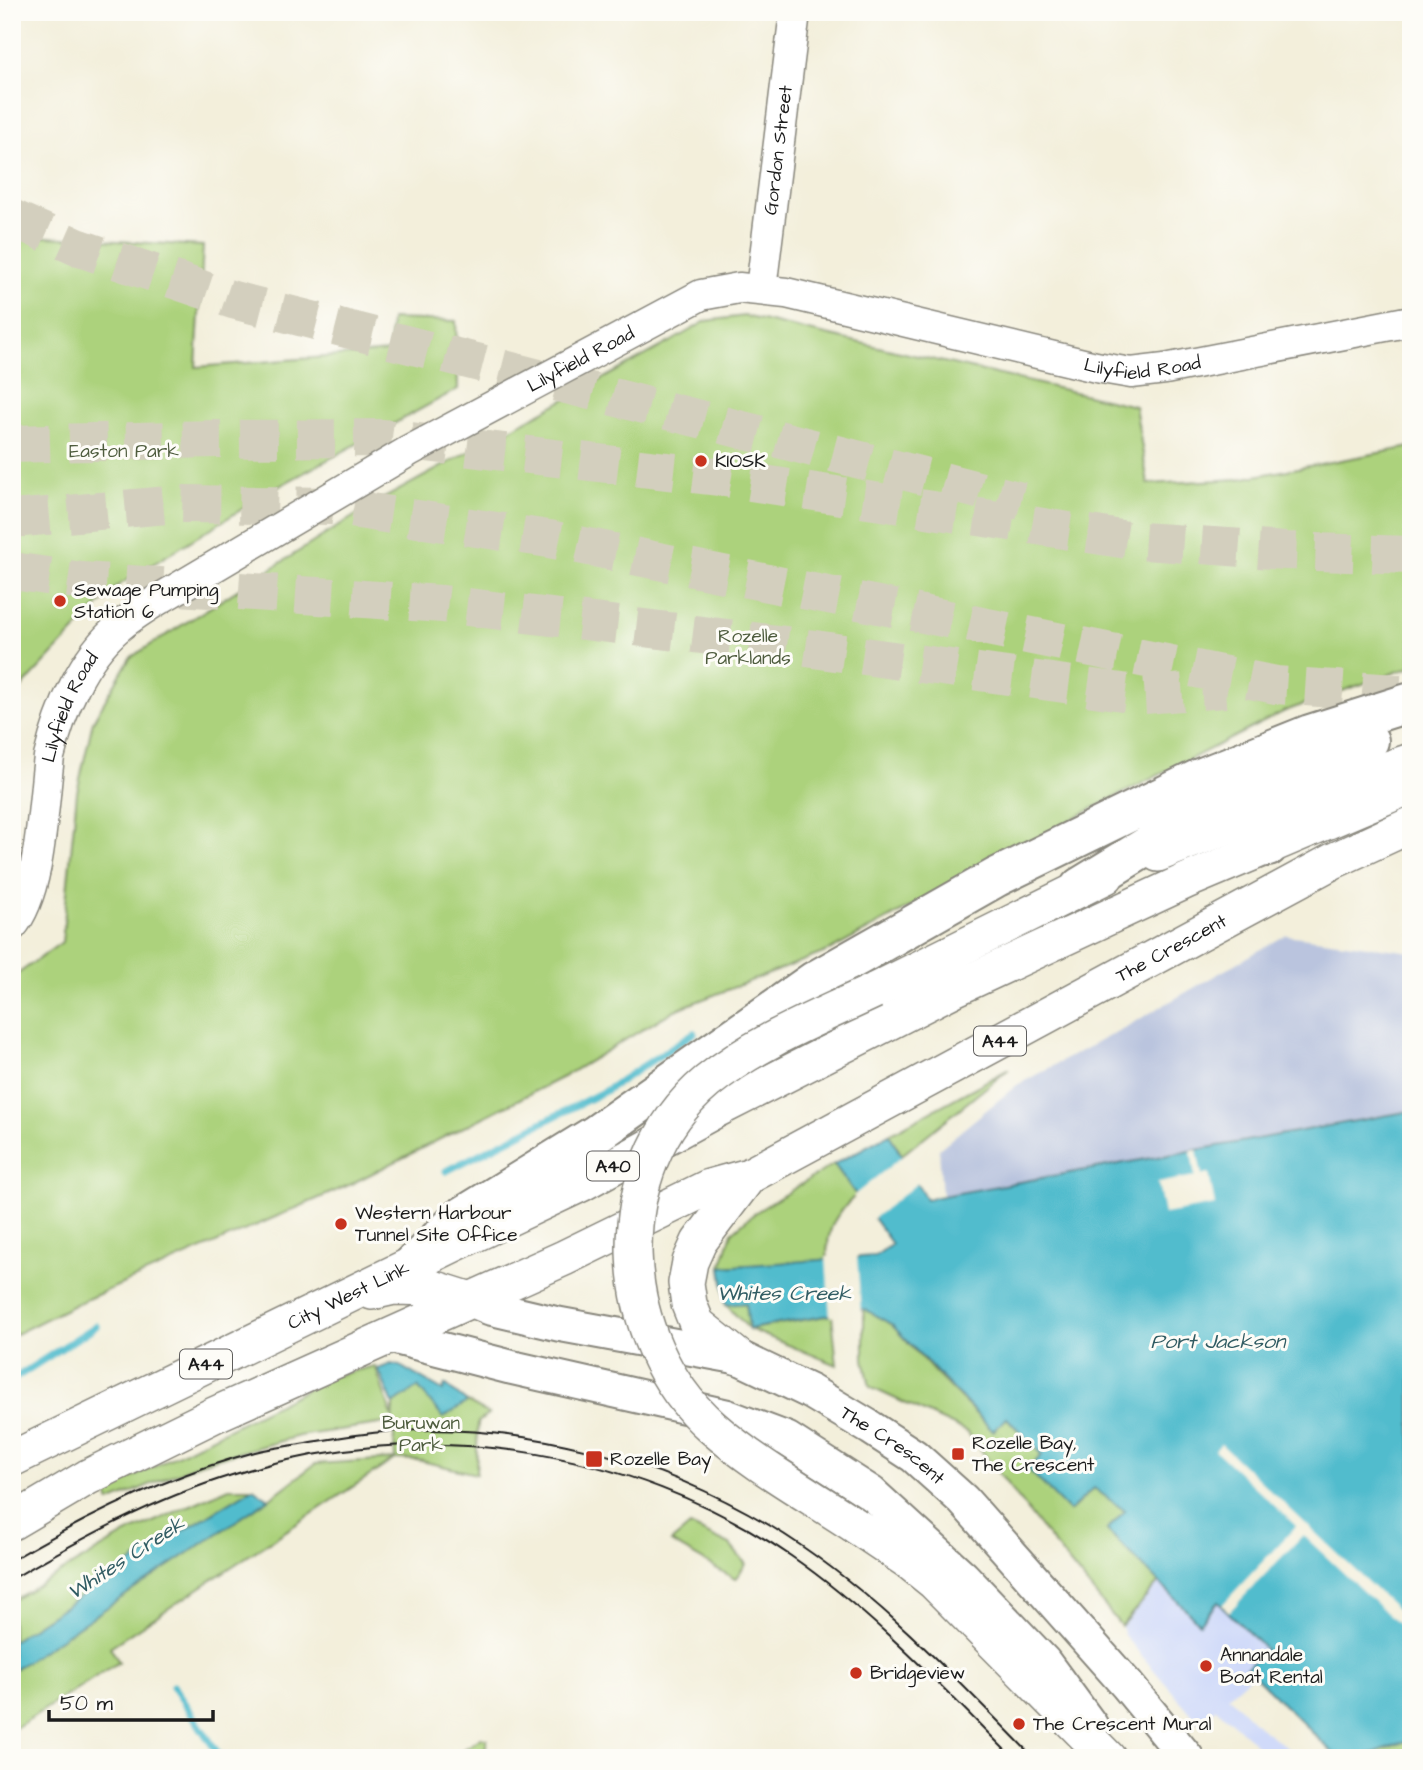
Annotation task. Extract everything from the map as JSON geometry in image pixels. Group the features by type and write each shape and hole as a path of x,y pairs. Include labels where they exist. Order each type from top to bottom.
{"highway":[{"path":"414,1263 460,1218 595,1135 814,981 997,877 1200,778 1310,734 1411,702"},
{"path":"1080,887 1200,814 1315,761 1411,726"},
{"path":"1268,847 1272,825 1281,805 1315,761"},
{"path":"1110,1758 934,1582 908,1561 737,1446 711,1426 688,1402 663,1365 643,1318 637,1292 633,1243 641,1191 654,1154 677,1114 704,1084 756,1048 1080,887 1281,805 1411,761"},
{"path":"1268,847 1411,786"},
{"name":"The Crescent","path":"749,1176 1333,861 1411,824"},
{"name":"City West Link","path":"12,1459 581,1184 758,1088 1026,955 1186,881 1268,847"},
{"path":"737,1357 697,1324 689,1304 686,1283 690,1262 699,1242 749,1176"},
{"name":"A44","path":"12,1522 88,1477 202,1420 390,1336 481,1304 564,1258 709,1187 749,1176"},
{"path":"339,1300 394,1287 433,1288 481,1304"}],"main road":[{"name":"Gordon Street","path":"761,289 795,12"},
{"name":"Lilyfield Road","path":"12,926 34,884 53,737 78,680 96,651 119,626 156,601 409,451 701,295 724,290 761,289 1130,373 1165,369 1411,321"},
{"name":"The Crescent","path":"481,1304 558,1324 737,1357 811,1392 871,1428 914,1456 963,1500 1128,1685 1187,1758"},
{"path":"390,1336 510,1367 726,1416 787,1439 871,1493 963,1577 1044,1662 1078,1706 1110,1758"}],"shaded area":[{"path":"1286,935 1411,952 1411,1110 942,1196 939,1149 1017,1085 1117,1032"},
{"path":"1159,1582 1199,1622 1218,1602 1266,1649 1247,1667 1253,1674 1228,1696 1258,1726 1299,1756 1297,1758 1271,1758 1216,1708 1200,1724 1124,1635 1122,1626"}],"green space":[{"name":"Easton Park","path":"12,235 203,246 196,367 389,352 391,319 456,321 458,389 283,484 116,587 12,698"},
{"name":"Rozelle Parklands","path":"744,316 1135,406 1148,484 1239,479 1411,447 1411,667 1285,711 1078,816 831,950 675,1010 563,1077 349,1185 76,1304 12,1336 12,978 62,942 77,792 93,721 130,658 375,503 706,321"},
{"path":"1009,1069 902,1155 889,1134"},
{"path":"834,1164 856,1195 833,1224 828,1239 827,1260 721,1267 732,1232 756,1212"},
{"path":"746,1303 750,1329 832,1315 837,1365 749,1329 726,1305"},
{"path":"864,1309 891,1324 993,1431 1007,1418 1042,1455 1029,1470 1070,1511 1094,1488 1126,1511 1107,1530 1159,1582 1121,1626 967,1432 870,1387 864,1359"},
{"name":"Buruwan Park","path":"375,1366 393,1419 393,1404 419,1386 442,1417 467,1402 489,1414 478,1422 476,1474 417,1460 395,1459 393,1422 299,1436 200,1463 110,1502 106,1491 333,1376"},
{"path":"395,1459 110,1647 119,1662 12,1730 12,1671 269,1499 315,1464"},
{"path":"229,1488 253,1488 12,1641 12,1602 17,1598 126,1534"},
{"path":"690,1526 730,1545 746,1564 735,1579 671,1542"},
{"path":"481,1738 487,1740 484,1758 451,1758"},
{"path":"1411,1739 1411,1758 1360,1758"}],"water":[{"name":"Port Jackson","path":"1411,1111 1411,1739 1360,1758 1338,1758 1247,1668 1265,1649 1218,1602 1199,1623 1107,1530 1125,1511 1094,1488 1069,1511 1028,1469 1042,1455 1007,1418 993,1431 891,1324 864,1309 749,1329 746,1303 726,1305 721,1267 875,1256 892,1244 834,1164 889,1134 926,1199"},
{"path":"391,1364 400,1366 443,1391 445,1385 467,1402 443,1418 418,1387 393,1404 378,1369"},
{"name":"Whites Creek","path":"253,1488 269,1499 12,1671 12,1641"}],"pier":[{"path":"1197,1150 1202,1175 1209,1174 1215,1205 1164,1214 1158,1183 1195,1176 1191,1151"},
{"path":"905,1154 920,1181 871,1220 853,1196"},
{"path":"857,1255 861,1313 830,1317 826,1257"},
{"path":"1221,1444 1407,1619 1400,1626 1303,1535 1229,1612 1222,1605 1296,1526 1215,1450"}],"waterway":[{"path":"446,1171 605,1091 694,1033"},
{"path":"12,1380 96,1326"},
{"path":"173,1686 221,1758"}],"tunnel":[{"path":"12,218 77,247 233,300 1021,501"},
{"path":"12,444 384,438 718,477 1128,540 1286,551 1411,555"},
{"path":"12,519 178,504 332,506 549,539 1276,685 1411,694"},
{"path":"12,571 82,581 443,604 778,644 1144,695 1225,689"}],"tram line":[{"path":"12,1560 70,1528 161,1484 255,1452 398,1431 495,1433 543,1440 637,1464 683,1481 769,1525 806,1549 875,1603 941,1664 1034,1758"},
{"path":"12,1579 92,1534 175,1496 232,1475 303,1457 375,1447 448,1445 520,1451 592,1466 661,1488 728,1518 791,1556 879,1626 1013,1758"}],"place":[{"name":"KIOSK","path":"701,461"},
{"name":"Sewage Pumping Station 6","path":"60,601"},
{"name":"Western Harbour Tunnel Site Office","path":"341,1224"},
{"name":"Rozelle Bay, The Crescent","path":"958,1454"},
{"name":"Rozelle Bay","path":"594,1459"},
{"name":"Annandale Boat Rental","path":"1206,1666"},
{"name":"Bridgeview","path":"856,1673"},
{"name":"The Crescent Mural","path":"1019,1724"}]}
